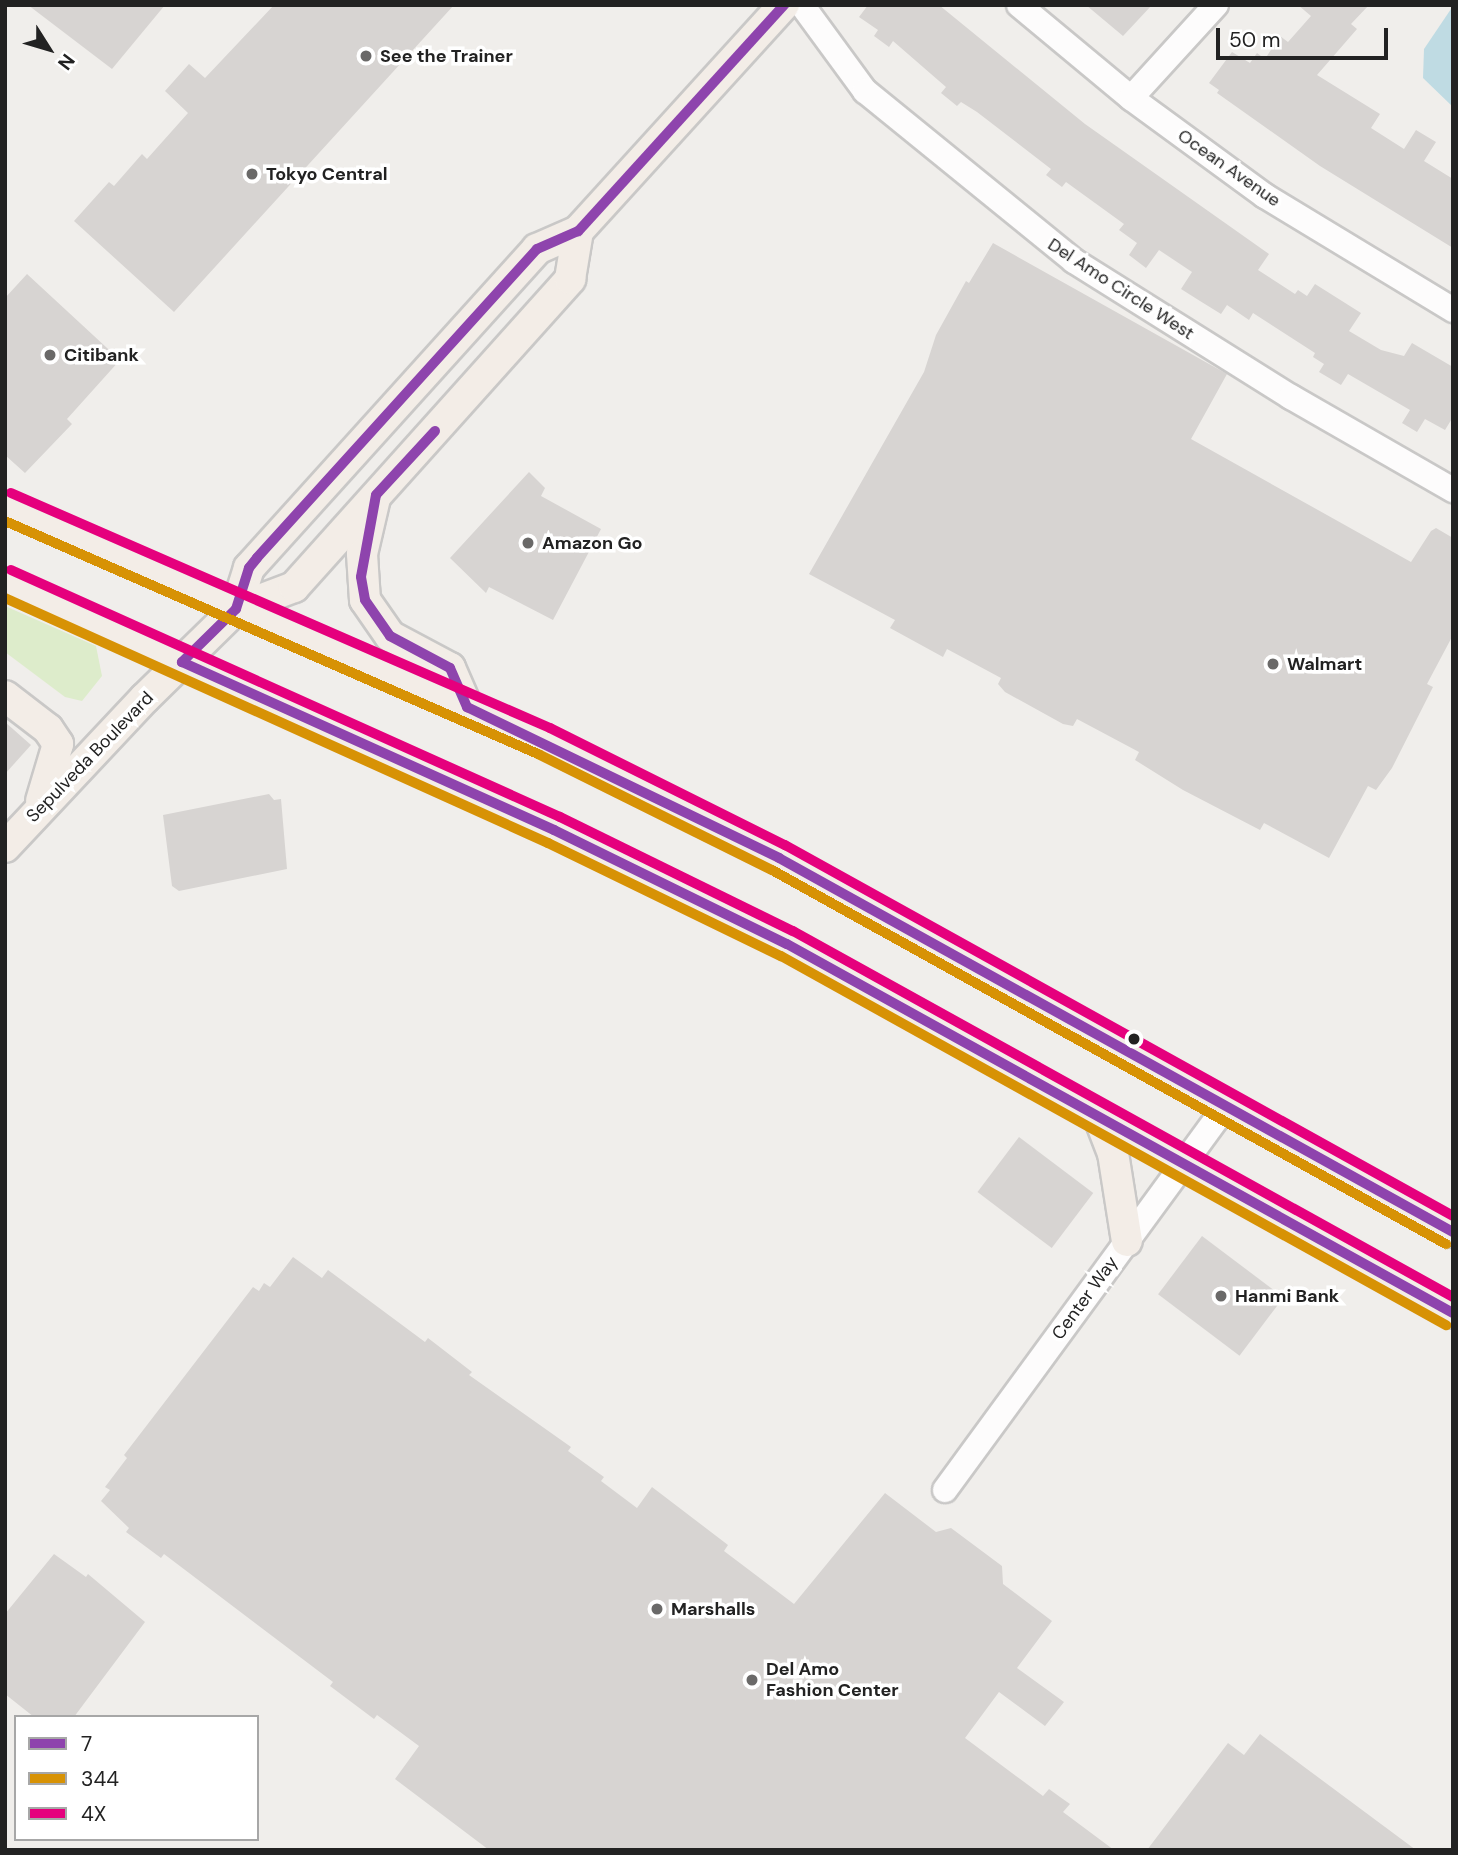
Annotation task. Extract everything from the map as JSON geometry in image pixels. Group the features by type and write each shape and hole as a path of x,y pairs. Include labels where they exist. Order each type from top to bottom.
{"main road":[{"name":"Sepulveda Boulevard","path":"236,609 249,568 537,249 578,231 784,5"},
{"name":"Sepulveda Boulevard","path":"5,847 236,609 294,587 570,279 578,231"},
{"path":"376,495 362,554 365,600 390,636 450,668 467,707"},
{"path":"5,506 236,609 467,707 779,858 1453,1232"},
{"path":"5,583 554,830 788,944 1453,1313"},
{"path":"5,696 48,729 58,744 38,811"},
{"path":"1099,1117 1113,1153 1127,1241"}],"street":[{"name":"Del Amo Circle West","path":"802,5 865,91 1073,261 1291,397 1453,490"},
{"name":"Ocean Avenue","path":"1020,5 1131,98 1265,196 1453,310"},
{"path":"1131,98 1216,5"},
{"name":"Center Way","path":"945,1490 1226,1106"}],"green space":[{"path":"5,606 96,646 102,676 82,701 65,697 5,652"}],"water":[{"path":"1453,6 1453,107 1423,78 1424,49"}],"building":[{"path":"28,5 165,5 112,69"},
{"path":"274,5 454,5 174,312 74,221 109,182 114,186 142,154 147,159 188,113 165,91 189,64 205,78"},
{"path":"868,5 939,5 1085,124 1269,254 1258,270 1295,294 1298,290 1307,296 1315,284 1361,313 1349,331 1381,350 1404,356 1412,343 1453,367 1453,417 1445,430 1425,419 1417,432 1402,423 1410,410 1348,374 1341,385 1319,372 1324,364 1313,357 1315,353 1253,313 1249,320 1227,305 1221,314 1200,301 1181,289 1192,272 1159,250 1146,268 1129,255 1137,243 1119,230 1124,224 1066,182 1062,187 1046,175 1051,169 977,112 961,102 957,106 941,93 946,87 893,41 889,47 874,36 878,30 859,17"},
{"path":"1086,5 1152,5 1123,36"},
{"path":"1298,5 1369,5 1351,24 1357,29 1317,75 1380,114 1371,128 1404,149 1416,130 1436,142 1424,161 1453,179 1453,248 1320,166 1217,93 1219,90 1209,83 1232,52 1250,63 1257,53 1265,59 1280,36 1288,42 1311,16"},
{"path":"993,243 1227,374 1191,439 1411,562 1431,531 1436,528 1453,538 1453,635 1427,684 1433,687 1392,768 1376,790 1368,786 1329,858 1264,823 1260,830 1183,790 1135,760 1139,752 1077,719 1073,726 1063,724 1005,692 998,684 1001,678 947,649 943,657 890,628 895,620 809,574 924,372 936,335 966,281 969,283"},
{"path":"27,274 120,360 67,419 72,424 25,473 5,455 5,298"},
{"name":"Amazon Go","path":"529,472 545,488 541,496 601,529 553,620 489,587 486,593 450,558"},
{"path":"5,722 31,745 5,774"},
{"path":"269,794 274,800 281,799 287,869 179,891 172,886 163,815"},
{"path":"1019,1137 1093,1193 1052,1248 977,1192"},
{"name":"Hanmi Bank","path":"1202,1236 1283,1297 1240,1356 1158,1294"},
{"path":"293,1257 322,1278 328,1270 425,1342 428,1338 472,1372 469,1375 571,1447 568,1451 604,1477 601,1481 637,1508 652,1487 728,1545 724,1551 794,1604 885,1493 936,1532 951,1528 1002,1566 1003,1584 1052,1621 1017,1668 1064,1702 1045,1726 999,1692 965,1738 1043,1796 1049,1789 1070,1804 1063,1812 1114,1850 489,1850 395,1779 419,1746 377,1715 374,1719 330,1686 333,1682 164,1554 161,1558 126,1532 129,1528 101,1501 110,1490 105,1487 127,1458 124,1455 253,1287 259,1291 264,1283 270,1287"},
{"path":"54,1554 86,1577 88,1574 145,1622 75,1715 31,1715 5,1694 5,1614"},
{"path":"1260,1734 1416,1850 1147,1850 1228,1743 1244,1755"}],"transit line":[{"name":"7","path":"784,5 578,231 537,249 257,558 249,568 236,609 182,662 554,830 787,944 1453,1313"},
{"name":"7","path":"435,431 376,495 361,577 365,600 390,636 450,668 467,707 779,858 1453,1232"},
{"name":"4X","path":"11,493 550,728 785,845 1453,1216"},
{"name":"344","path":"5,521 538,754 772,870 1446,1244"},
{"name":"4X","path":"11,570 560,817 793,931 1453,1297"},
{"name":"344","path":"5,598 548,843 781,956 1446,1325"}],"place":[{"name":"See the Trainer","path":"366,56"},
{"name":"Tokyo Central","path":"252,174"},
{"name":"Citibank","path":"50,355"},
{"name":"Amazon Go","path":"528,543"},
{"name":"Walmart","path":"1273,664"},
{"name":"Hanmi Bank","path":"1221,1296"},
{"name":"Marshalls","path":"657,1609"},
{"name":"Del Amo Fashion Center","path":"752,1680"}]}
